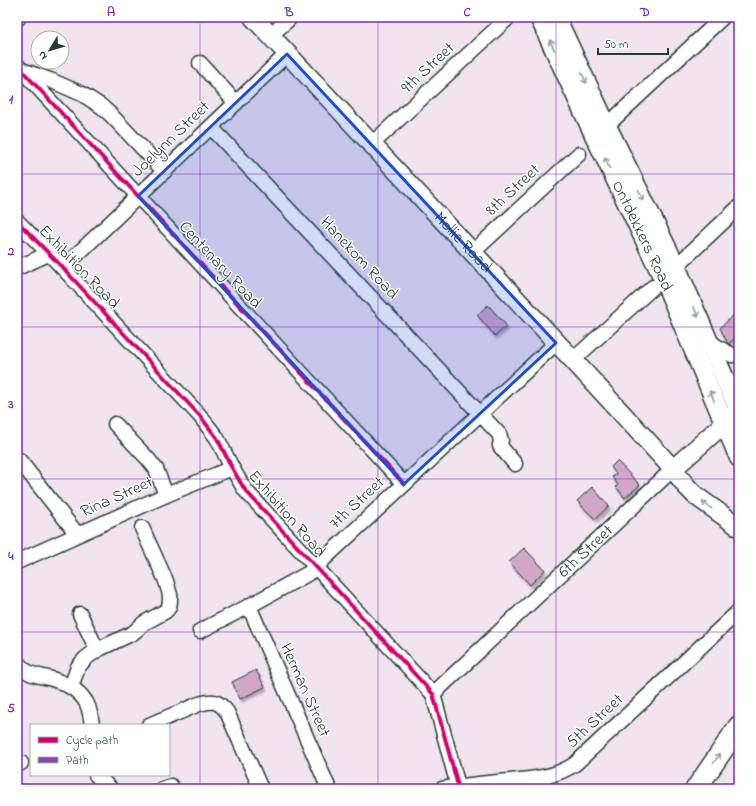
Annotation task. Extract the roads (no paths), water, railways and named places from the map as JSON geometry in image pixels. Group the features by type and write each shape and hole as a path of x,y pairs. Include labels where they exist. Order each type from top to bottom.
{"highway":[{"path":"696,789 739,726"}],"main road":[{"name":"Mollie Road","path":"253,17 573,360 673,469 687,487 696,496 739,527"},
{"name":"Ontdekkers Road","path":"538,17 676,266 739,409"},
{"name":"Ontdekkers Road","path":"556,17 601,131 658,283 739,458"},
{"name":"6th Street","path":"673,469 739,409"}],"street":[{"path":"270,36 291,17"},
{"name":"9th Street","path":"372,144 508,17"},
{"path":"601,131 723,17"},
{"name":"Joelynn Street","path":"63,268 287,54"},
{"path":"200,63 236,103"},
{"name":"Centenary Road","path":"19,67 82,94 101,106 164,171"},
{"name":"Centenary Road","path":"19,67 404,484"},
{"name":"Hanekom Road","path":"211,127 499,434 501,440 500,446 515,464"},
{"name":"8th Street","path":"473,252 579,154"},
{"path":"573,360 739,207"},
{"name":"Exhibition Road","path":"17,221 63,268 200,416 217,438 245,490 433,694 458,786"},
{"path":"17,268 48,254"},
{"name":"7th Street","path":"200,631 309,573 556,343"},
{"path":"115,424 156,469 166,495"},
{"path":"19,460 77,534"},
{"name":"Rina Street","path":"17,562 166,495 232,468"},
{"name":"6th Street","path":"433,694 673,469"},
{"path":"71,687 78,666 86,658 97,650 133,633 144,623 166,611 169,607 170,595 166,581 142,528"},
{"name":"Herman Street","path":"249,606 329,789"},
{"name":"5th Street","path":"442,789 542,777 557,774 569,768 739,611"},
{"path":"80,614 97,650"},
{"path":"17,662 27,672 56,680 71,687 86,703 90,712 92,724"},
{"path":"151,724 199,704 214,701 218,703 227,712 262,789"},
{"path":"97,776 111,789"}]}
